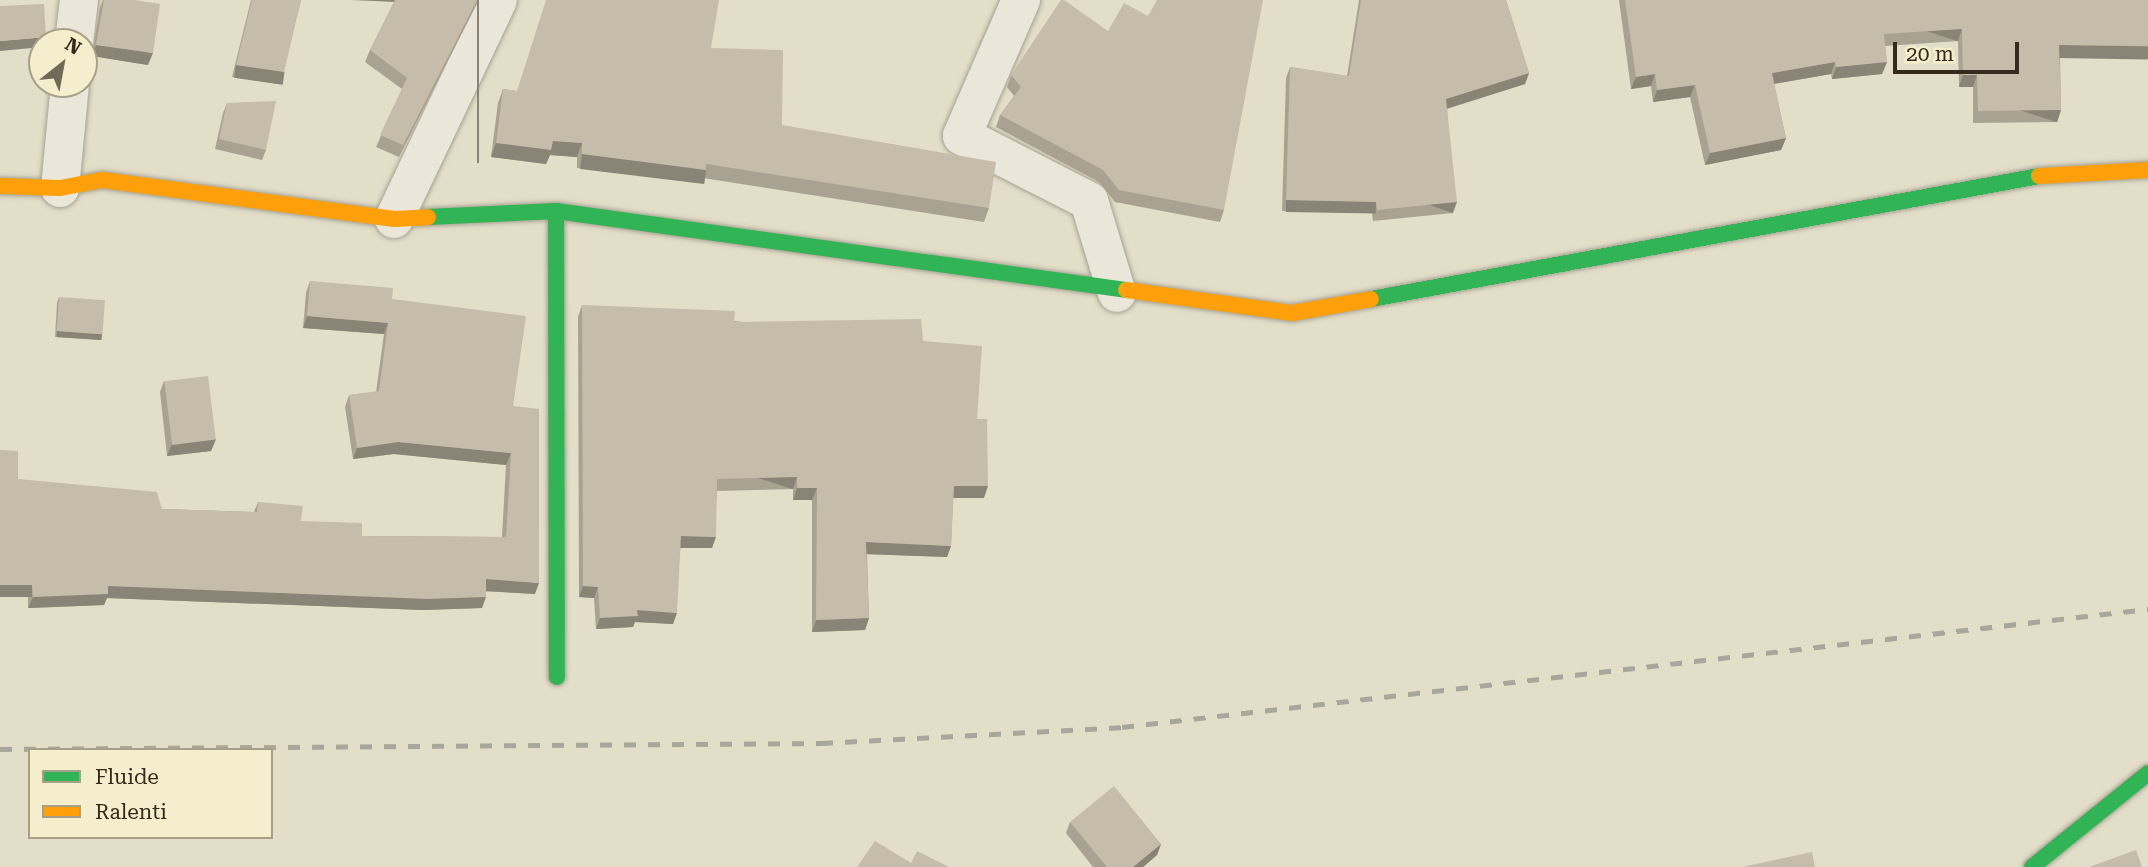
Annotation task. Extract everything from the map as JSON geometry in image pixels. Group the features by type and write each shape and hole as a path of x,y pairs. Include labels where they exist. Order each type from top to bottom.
{"street":[{"path":"76,28 79,0"},
{"path":"394,219 498,0"},
{"path":"1021,0 962,136 1089,201 1117,293"},
{"path":"60,188 69,98"},
{"path":"0,186 60,188 102,180 394,219 556,211 1117,293 1292,313 2069,171 2148,170"},
{"path":"556,211 557,677"},
{"path":"2032,867 2148,773"}],"building":[{"path":"104,0 134,0 160,4 153,53 98,45"},
{"path":"252,0 301,0 284,72 236,65"},
{"path":"395,0 477,0 403,145 380,135 407,78 370,50"},
{"path":"546,0 719,0 711,48 783,50 782,125 996,162 989,208 706,164 706,170 582,154 582,143 553,141 551,150 496,143 503,89 517,91"},
{"path":"1061,0 1108,31 1124,3 1148,16 1157,0 1263,0 1224,210 1119,190 1103,170 1000,115 1021,87 1011,75"},
{"path":"1361,0 1506,0 1529,73 1446,99 1457,202 1377,210 1376,202 1286,200 1290,67 1349,76"},
{"path":"1625,0 2148,0 2148,46 2059,45 2061,110 1978,111 1977,75 1963,75 1962,29 1884,34 1887,62 1836,67 1835,62 1772,73 1786,138 1710,153 1695,85 1657,90 1655,74 1636,77"},
{"path":"44,4 45,28 28,28 28,39 0,41 0,6"},
{"path":"276,101 266,150 219,139 227,103"},
{"path":"310,281 393,288 392,299 526,316 513,406 539,409 539,583 486,579 486,597 427,599 108,586 108,594 33,597 32,585 0,585 0,450 18,451 18,479 157,492 162,509 257,512 258,502 303,506 301,521 362,523 362,536 506,537 511,453 398,442 357,448 349,395 379,391 388,323 307,316"},
{"path":"59,297 105,300 103,334 57,331"},
{"path":"582,305 735,311 734,322 921,319 923,341 982,346 977,419 987,419 988,486 954,486 951,546 866,542 869,618 816,620 817,488 797,488 797,477 717,479 716,537 681,536 677,613 637,610 638,616 600,618 598,587 583,586"},
{"path":"208,376 216,440 172,445 164,381"},
{"path":"1114,786 1161,844 1133,867 1107,867 1070,822"},
{"path":"875,841 911,863 917,851 949,867 857,867"},
{"path":"2136,850 2142,867 2089,867"},
{"path":"1812,852 1815,867 1742,867"}],"railway":[{"path":"137,748 821,743 1122,727 2148,609"},
{"path":"0,749 28,749"}],"traffic: fast":[{"path":"1371,299 2039,176"},
{"path":"428,217 556,211 1126,290"},
{"path":"556,211 557,677"},
{"path":"2032,867 2148,773"}],"traffic: slow":[{"path":"2039,176 2148,170"},
{"path":"0,186 60,188 102,180 394,219 428,217"},
{"path":"1126,290 1292,313 1371,299"}]}
